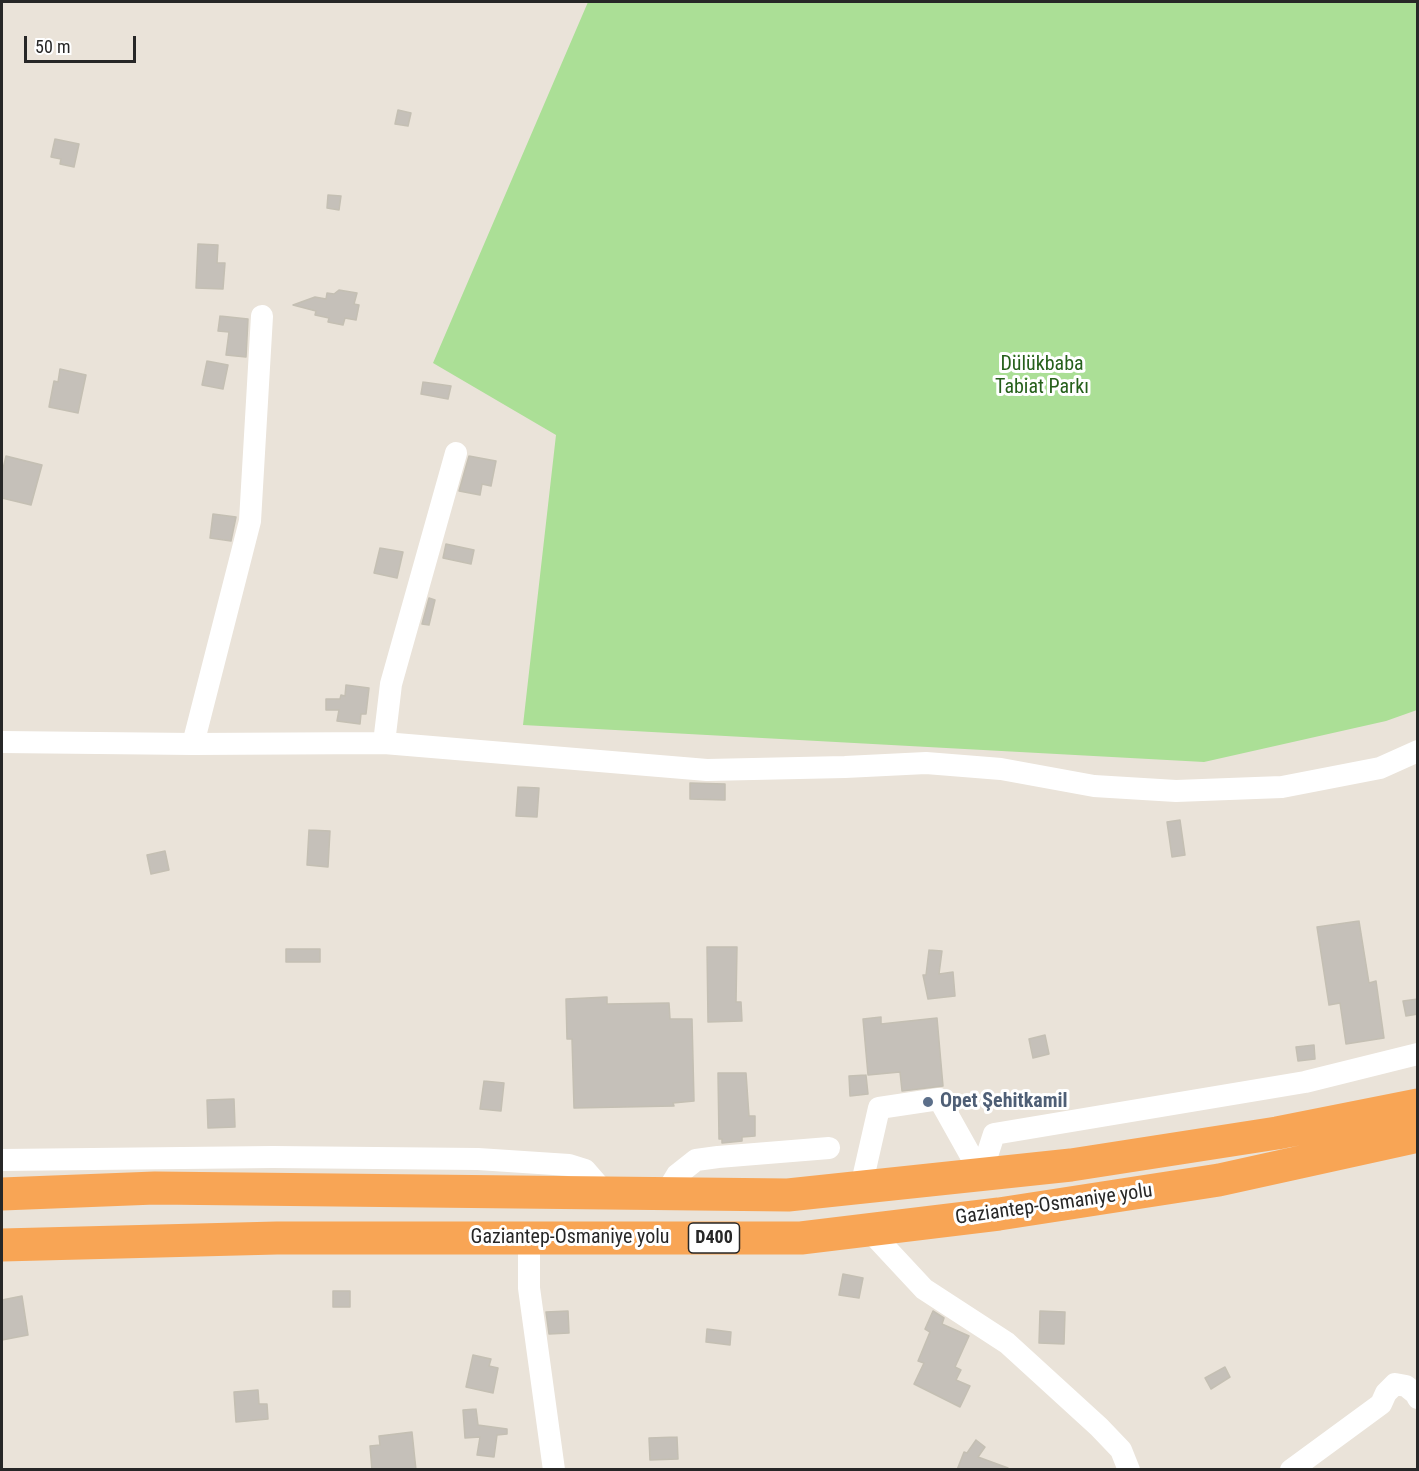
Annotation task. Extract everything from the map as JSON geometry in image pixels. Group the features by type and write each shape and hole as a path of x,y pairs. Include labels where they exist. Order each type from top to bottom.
{"highway":[{"name":"Gaziantep-Osmaniye yolu","path":"2,1194 155,1188 788,1194 1071,1165 1277,1133 1418,1105"},
{"name":"Gaziantep-Osmaniye yolu","path":"2,1245 277,1238 801,1238 999,1214 1220,1180 1418,1136"}],"street":[{"path":"193,744 250,521 262,316"},
{"path":"384,743 391,684 456,453"},
{"path":"2,742 384,743 707,770 845,767 926,762 1001,769 1094,786 1176,791 1282,787 1380,768 1418,751"},
{"path":"981,1174 994,1134 1305,1082 1418,1054"},
{"path":"861,1187 879,1108 939,1099 981,1174"},
{"path":"666,1193 677,1175 696,1160 718,1156 829,1148"},
{"path":"2,1160 273,1157 501,1161 569,1165 585,1170 605,1193"},
{"path":"868,1230 924,1289 1007,1343 1099,1427 1121,1450 1129,1470"},
{"path":"529,1238 529,1288 554,1470"},
{"path":"1291,1470 1381,1404 1386,1393 1395,1384 1406,1386 1418,1398"}],"green space":[{"name":"Dülükbaba Tabiat Parkı","path":"588,2 1417,2 1417,710 1386,721 1204,762 523,725 556,435 433,363"}],"building":[{"path":"398,110 411,113 408,126 395,124"},
{"path":"55,139 79,144 74,167 60,164 61,159 51,157"},
{"path":"328,195 341,196 339,210 327,208"},
{"path":"198,244 218,245 217,263 225,263 223,289 196,288"},
{"path":"339,290 357,293 354,304 359,305 356,320 345,318 343,325 328,322 329,318 315,315 316,311 293,305 315,297 326,299 327,293 334,294"},
{"path":"220,316 248,319 246,357 226,355 229,332 218,331"},
{"path":"207,361 228,365 223,389 202,385"},
{"path":"60,369 86,375 78,413 49,407 54,381 58,382"},
{"path":"423,382 451,386 448,399 421,394"},
{"path":"6,456 42,465 31,505 2,498 2,473"},
{"path":"469,456 496,461 491,486 482,484 480,495 459,491"},
{"path":"213,514 236,517 231,541 210,538"},
{"path":"446,544 474,550 471,564 443,558"},
{"path":"380,548 403,552 397,578 374,573"},
{"path":"429,598 435,600 429,625 422,624"},
{"path":"346,685 369,688 366,714 361,714 360,724 337,721 339,710 326,710 326,699 340,699 341,695 345,696"},
{"path":"690,783 725,784 725,800 690,799"},
{"path":"518,787 539,788 537,817 516,816"},
{"path":"1180,820 1185,855 1172,857 1167,822"},
{"path":"309,830 330,831 328,867 307,865"},
{"path":"165,851 169,870 151,874 147,855"},
{"path":"1359,921 1369,983 1376,981 1384,1038 1346,1044 1340,1003 1329,1005 1317,927"},
{"path":"707,947 737,947 736,1002 741,1002 742,1021 708,1022"},
{"path":"286,949 320,949 320,962 286,962"},
{"path":"929,950 942,951 939,974 953,972 955,996 928,999 923,975 926,975"},
{"path":"607,997 607,1004 669,1003 670,1019 692,1019 694,1101 673,1103 674,1106 574,1108 572,1039 567,1039 566,999"},
{"path":"1418,999 1418,1014 1406,1016 1403,1001"},
{"path":"881,1017 881,1024 937,1018 943,1086 902,1091 900,1072 868,1075 863,1019"},
{"path":"1045,1035 1049,1054 1033,1058 1029,1039"},
{"path":"1314,1045 1315,1059 1298,1061 1296,1047"},
{"path":"718,1073 746,1073 749,1116 755,1116 755,1136 742,1137 742,1141 722,1143 722,1139 719,1139"},
{"path":"866,1075 868,1094 850,1096 849,1076"},
{"path":"484,1081 504,1083 501,1111 480,1109"},
{"path":"234,1099 235,1127 208,1128 207,1100"},
{"path":"843,1274 863,1278 859,1298 839,1295"},
{"path":"333,1291 350,1291 350,1307 333,1307"},
{"path":"22,1296 28,1335 2,1340 2,1300"},
{"path":"568,1311 569,1333 549,1334 546,1312"},
{"path":"933,1311 944,1318 942,1324 969,1336 955,1367 961,1370 956,1380 970,1386 960,1407 914,1384 924,1363 918,1361 930,1332 925,1329"},
{"path":"1040,1311 1065,1312 1064,1344 1039,1343"},
{"path":"707,1329 731,1332 730,1345 706,1342"},
{"path":"473,1355 491,1359 489,1366 498,1368 493,1393 466,1387"},
{"path":"1225,1367 1230,1377 1211,1389 1205,1378"},
{"path":"258,1390 259,1404 267,1404 268,1419 236,1422 234,1392"},
{"path":"476,1409 478,1425 507,1429 507,1434 497,1435 494,1457 477,1455 480,1437 465,1438 463,1410"},
{"path":"412,1432 416,1470 372,1470 370,1446 380,1445 379,1436"},
{"path":"677,1437 678,1459 650,1460 649,1438"},
{"path":"976,1440 985,1447 978,1457 1008,1468 1008,1470 957,1470 964,1452 967,1453"}],"place":[{"name":"Opet Şehitkamil","path":"928,1102"}]}
